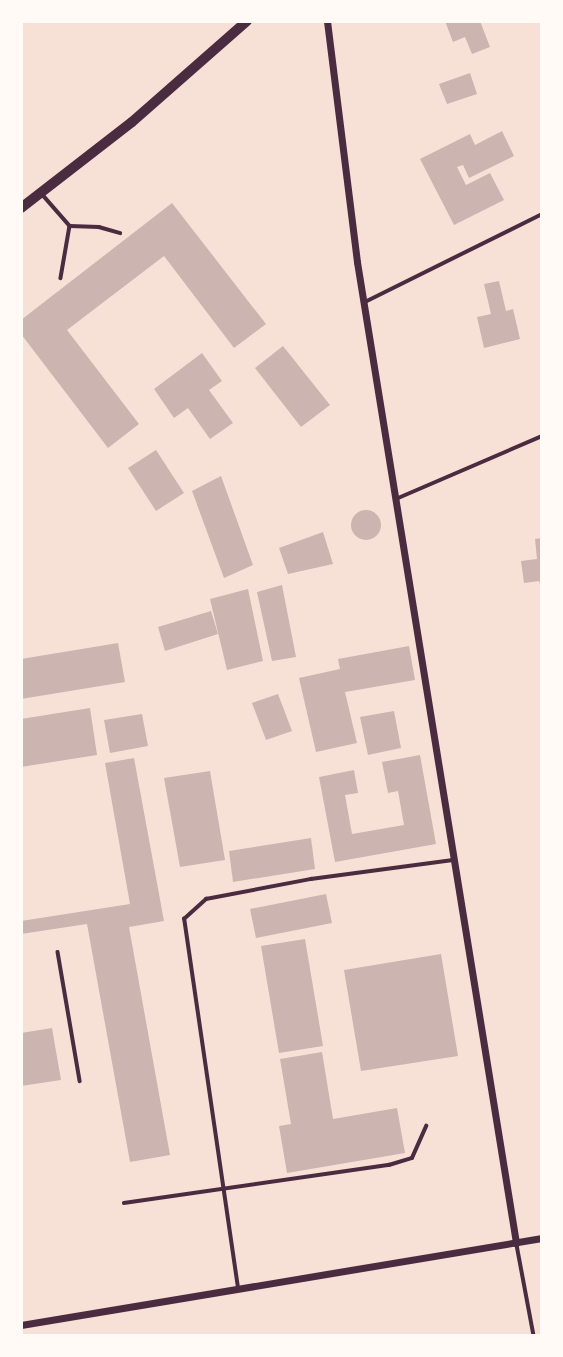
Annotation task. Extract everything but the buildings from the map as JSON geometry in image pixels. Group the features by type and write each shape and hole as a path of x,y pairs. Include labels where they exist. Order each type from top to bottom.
{"main road":[{"path":"21,208 132,122 247,21"}],"street":[{"path":"327,21 364,303 516,1243"},
{"path":"21,1325 542,1238"}],"lane":[{"path":"40,192 70,226 99,227 120,233"},
{"path":"364,303 542,214"},
{"path":"61,278 70,226"},
{"path":"396,499 542,436"},
{"path":"238,1288 184,919 206,899 311,878 454,859"},
{"path":"58,952 80,1081"},
{"path":"124,1203 389,1165 412,1158 426,1126"},
{"path":"516,1243 534,1336"}]}
